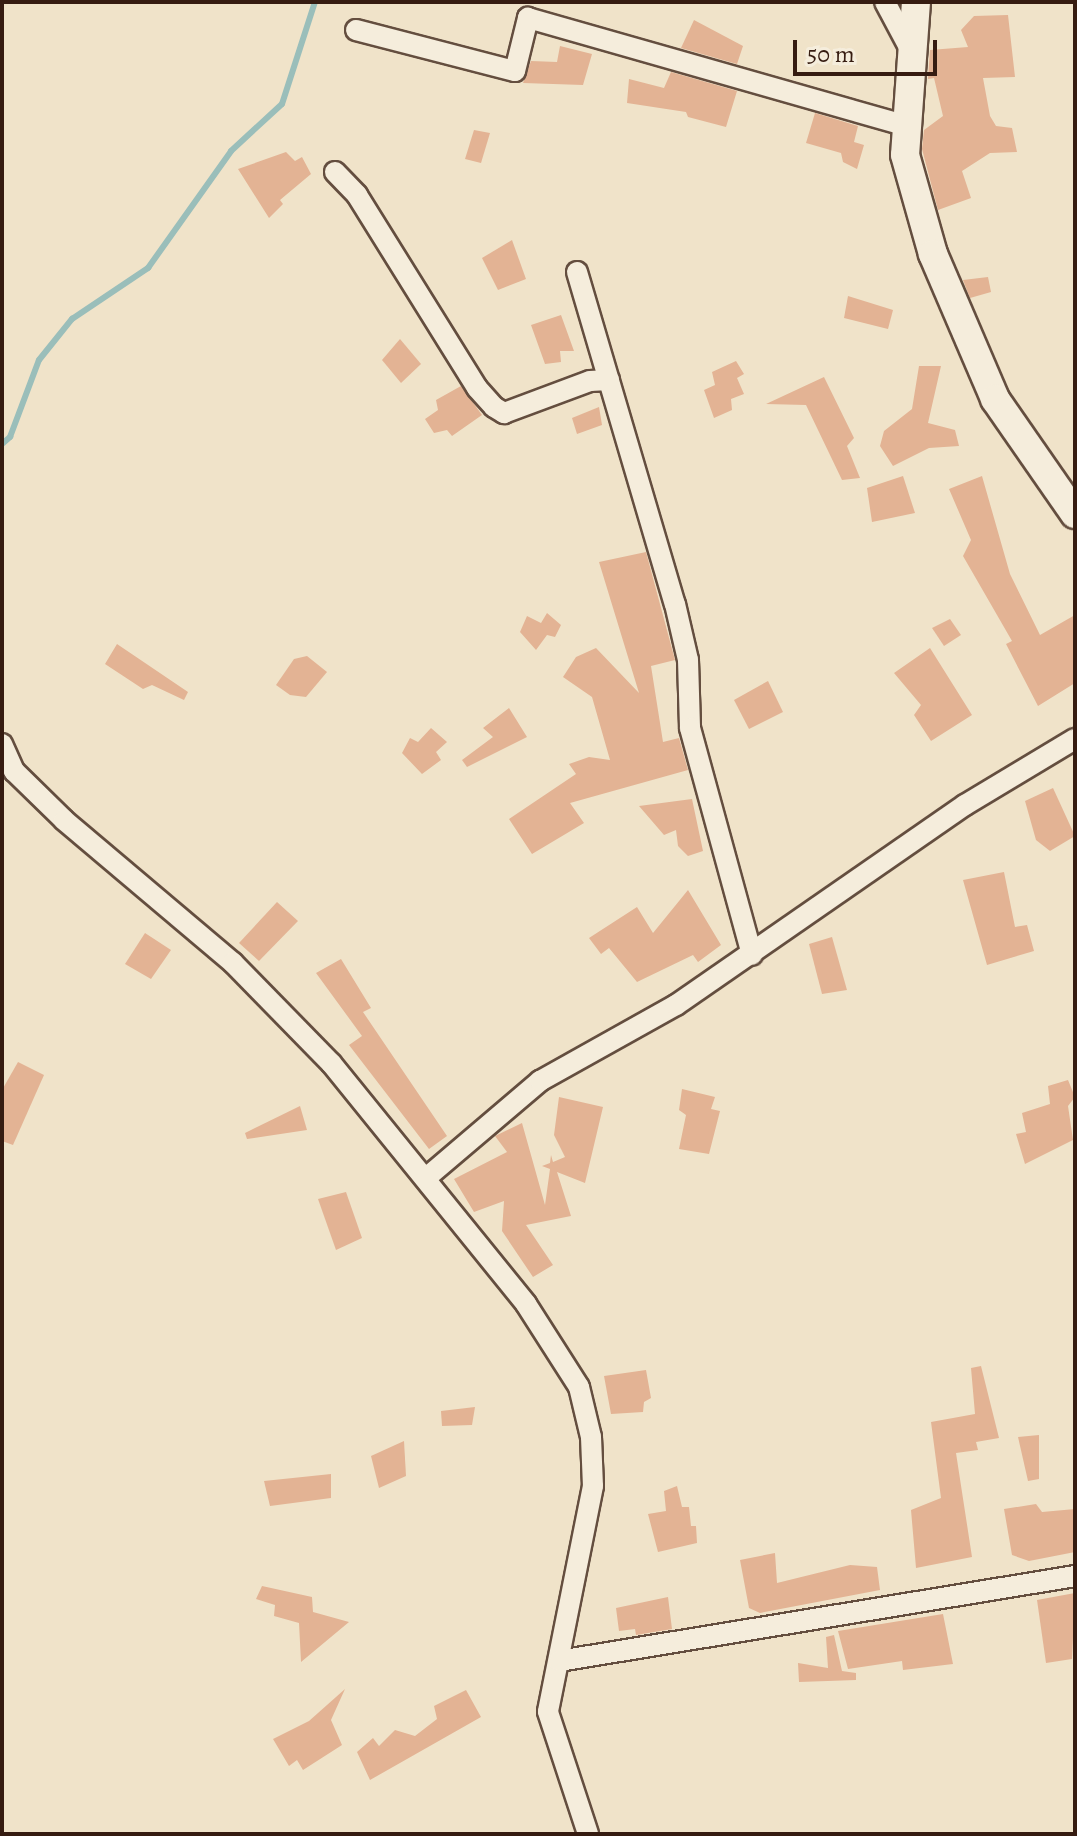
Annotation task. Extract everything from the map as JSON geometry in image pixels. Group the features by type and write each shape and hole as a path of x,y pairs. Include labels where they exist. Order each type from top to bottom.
{"main road":[{"path":"916,2 910,49 905,155 933,254 995,399 1075,514"}],"street":[{"path":"885,2 910,49"},
{"path":"356,30 515,71 528,18 906,126"},
{"path":"335,172 357,195 494,407 504,413 590,381 609,380"},
{"path":"577,272 675,604 688,660 690,728 752,955"},
{"path":"426,1178 540,1081 676,1005 965,805 1075,739"},
{"path":"2,744 14,771 54,810 233,963 309,1041 426,1178 526,1304 579,1387 591,1437 593,1486 548,1712 588,1834"},
{"path":"559,1661 1075,1576"}],"building":[{"path":"1008,15 1015,77 983,78 990,116 996,126 1012,128 1017,152 990,153 962,171 971,198 938,210 922,149 924,130 943,116 934,78 928,79 930,50 968,47 961,30 974,16"},
{"path":"694,20 743,46 737,64 681,48"},
{"path":"560,46 592,54 583,85 523,83 531,61 557,62"},
{"path":"671,72 737,91 726,127 688,117 686,112 627,103 629,79 664,88"},
{"path":"815,113 858,126 854,142 864,145 857,169 843,162 841,153 806,143"},
{"path":"474,130 490,133 481,163 465,159"},
{"path":"286,152 295,161 302,157 311,174 280,200 283,204 269,218 238,169"},
{"path":"512,240 526,279 498,290 482,258"},
{"path":"988,277 991,292 970,298 963,280"},
{"path":"848,296 893,310 888,329 844,318"},
{"path":"561,315 574,351 560,351 561,362 545,364 531,325"},
{"path":"400,339 421,364 401,383 382,360"},
{"path":"736,361 744,374 737,378 744,394 731,399 732,410 714,418 704,390 715,385 712,372"},
{"path":"919,366 941,366 928,423 955,430 959,446 929,448 893,466 880,446 884,431 912,409"},
{"path":"824,377 854,438 847,446 860,478 842,480 806,405 766,404"},
{"path":"461,386 482,415 452,436 447,430 434,433 425,419 438,410 436,400"},
{"path":"599,407 602,425 577,434 572,418"},
{"path":"903,476 915,513 872,522 867,488"},
{"path":"982,476 1010,574 1040,635 1075,615 1075,683 1038,706 1006,644 1012,641 963,556 971,540 949,489"},
{"path":"646,552 675,660 651,666 663,742 679,738 688,770 570,803 584,823 532,854 509,819 576,774 569,764 589,757 610,760 592,697 563,677 576,657 596,648 639,693 599,562"},
{"path":"547,613 561,625 555,637 547,635 536,650 520,632 527,616 541,623"},
{"path":"950,619 961,635 944,646 932,628"},
{"path":"117,644 188,692 184,700 152,685 143,689 105,664"},
{"path":"930,648 972,715 931,741 914,715 921,705 894,673"},
{"path":"307,656 327,672 306,697 290,695 276,685 294,659"},
{"path":"768,681 783,712 749,729 734,700"},
{"path":"509,708 527,737 467,767 462,760 493,737 483,728"},
{"path":"431,728 447,742 436,752 441,760 422,774 402,753 410,738 418,742"},
{"path":"1053,788 1075,836 1050,851 1036,840 1025,801"},
{"path":"692,799 703,851 688,856 678,846 676,830 664,835 639,806"},
{"path":"1004,872 1015,927 1027,925 1034,951 987,965 963,880"},
{"path":"688,890 721,945 698,962 693,955 637,982 609,948 601,954 589,938 637,907 653,933"},
{"path":"277,902 298,921 259,961 239,943"},
{"path":"145,933 171,950 151,979 125,964"},
{"path":"832,937 847,990 822,994 809,944"},
{"path":"341,959 371,1008 363,1012 447,1136 429,1149 349,1045 362,1036 316,973"},
{"path":"18,1062 44,1075 13,1145 2,1141 2,1090"},
{"path":"1068,1080 1075,1097 1068,1106 1073,1140 1025,1164 1016,1134 1026,1132 1022,1113 1050,1104 1048,1086"},
{"path":"682,1089 715,1097 711,1109 720,1111 709,1154 679,1149 686,1115 679,1110"},
{"path":"559,1097 603,1107 585,1183 557,1172 571,1216 526,1225 553,1265 533,1277 502,1231 504,1201 474,1212 454,1179 507,1152 495,1136 522,1123 545,1205 550,1169 542,1166 550,1163 551,1155 553,1162 565,1157 554,1135"},
{"path":"300,1106 307,1130 247,1139 245,1133"},
{"path":"346,1192 362,1238 336,1250 318,1199"},
{"path":"981,1366 999,1438 976,1442 978,1450 956,1453 972,1557 916,1568 911,1510 941,1498 931,1422 975,1414 971,1368"},
{"path":"646,1370 651,1398 644,1402 643,1412 611,1414 604,1376"},
{"path":"475,1407 472,1425 442,1426 441,1411"},
{"path":"1039,1435 1039,1479 1028,1481 1018,1437"},
{"path":"404,1441 406,1476 379,1488 371,1456"},
{"path":"331,1474 331,1498 270,1506 264,1481"},
{"path":"677,1486 682,1507 689,1507 691,1526 696,1526 697,1543 658,1552 648,1514 666,1511 664,1491"},
{"path":"1036,1504 1042,1512 1075,1509 1075,1552 1029,1561 1012,1555 1004,1509"},
{"path":"775,1553 777,1583 850,1565 877,1567 880,1590 760,1613 749,1608 740,1560"},
{"path":"262,1586 312,1597 313,1612 349,1622 301,1662 299,1623 274,1616 275,1605 256,1599"},
{"path":"1075,1593 1072,1659 1046,1663 1037,1600"},
{"path":"668,1597 672,1629 636,1635 635,1629 619,1631 616,1608"},
{"path":"943,1614 953,1664 903,1670 902,1661 848,1669 838,1631"},
{"path":"834,1635 842,1671 856,1673 856,1680 799,1682 798,1663 828,1668 826,1637"},
{"path":"345,1689 331,1720 342,1745 303,1770 297,1760 289,1766 273,1739 309,1721"},
{"path":"466,1690 481,1717 370,1780 357,1752 373,1738 379,1746 395,1730 415,1736 437,1719 434,1706"}],"waterway":[{"path":"2,444 10,437 39,360 72,319 148,268 231,151 282,104 315,2"}]}
